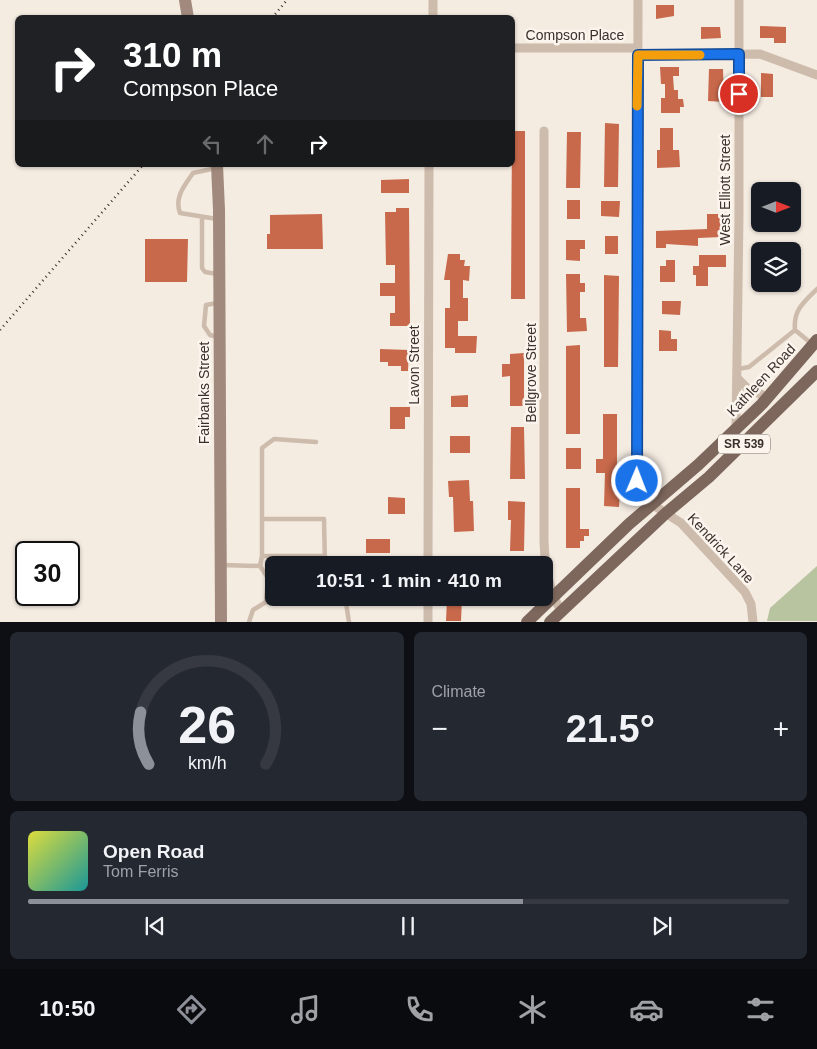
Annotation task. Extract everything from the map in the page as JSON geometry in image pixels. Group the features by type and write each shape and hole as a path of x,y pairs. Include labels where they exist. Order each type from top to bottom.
{"main road":[{"name":"Kathleen Road","path":"553,596 736,429 815,342"},
{"name":"SR 539","path":"550,622 666,513 709,477 817,371"},
{"name":"Kathleen Road","path":"527,622 543,606"}],"street":[{"path":"185,0 188,15"},
{"path":"433,0 433,15"},
{"name":"Kendrick Lane","path":"638,0 637,481 644,499 681,522 745,592 751,604 753,622"},
{"name":"West Elliott Street","path":"736,429 738,379 739,0"},
{"name":"Compson Place","path":"515,48 769,56 817,74"},
{"name":"Bellgrove Street","path":"544,131 545,556"},
{"name":"Fairbanks Street","path":"217,167 219,220 218,338 221,622"},
{"name":"Lavon Street","path":"428,556 429,167"},
{"path":"738,379 748,389 767,397"},
{"name":"Bellgrove Street","path":"553,596 562,611"},
{"path":"428,606 428,622"}],"lane":[{"path":"214,167 193,173 180,192 178,208 180,213 219,220"},
{"path":"202,217 202,268 206,272 219,274"},
{"path":"795,330 794,320 798,308 817,289"},
{"path":"738,369 749,367 795,330"},
{"path":"795,330 815,342"},
{"path":"265,574 260,566 262,556 262,448 274,439 316,442"},
{"path":"262,518 324,519 325,556"},
{"path":"220,565 260,566"},
{"path":"249,622 253,610 265,603"},
{"path":"346,606 349,622"}],"green space":[{"path":"817,566 817,621 767,621 770,608"}],"building":[{"path":"656,5 674,5 674,16 656,19"},
{"path":"760,26 786,27 786,43 774,43 774,38 760,38"},
{"path":"701,27 720,27 721,38 701,39"},
{"path":"660,67 679,67 679,76 673,76 674,90 678,90 678,99 683,99 684,107 680,107 680,113 661,113 661,98 665,98 665,84 661,84"},
{"path":"709,69 723,69 724,102 708,101"},
{"path":"761,73 773,74 773,97 761,97"},
{"path":"605,123 619,124 618,187 604,187"},
{"path":"660,128 673,128 673,150 679,150 680,167 657,168 657,150 660,150"},
{"path":"515,131 525,131 525,299 511,299 512,167 515,167"},
{"path":"567,132 581,132 580,188 566,188"},
{"path":"409,179 409,193 381,193 381,180"},
{"path":"567,200 580,200 580,219 567,219"},
{"path":"601,201 620,201 619,217 601,216"},
{"path":"396,208 409,208 410,326 390,326 390,313 395,313 395,296 380,296 380,283 395,283 395,265 386,265 385,212 396,212"},
{"path":"322,214 323,249 267,249 267,234 270,234 270,215"},
{"path":"707,214 722,214 722,237 698,238 698,246 666,244 666,248 656,248 656,231 707,229"},
{"path":"605,236 618,236 618,254 605,254"},
{"path":"145,239 188,239 187,282 145,282"},
{"path":"566,240 585,240 585,249 580,249 580,261 566,260"},
{"path":"448,254 460,254 460,260 465,260 464,266 470,266 469,281 463,280 463,298 468,298 468,321 458,321 458,336 477,336 476,353 455,353 455,348 445,348 445,308 450,308 450,280 444,280"},
{"path":"699,255 726,255 726,267 708,267 708,286 696,286 696,275 693,275 693,266 699,266"},
{"path":"666,260 675,260 675,282 660,282 660,266 666,266"},
{"path":"566,274 580,274 580,283 585,283 585,292 580,292 580,318 586,318 587,331 567,332"},
{"path":"604,275 619,276 618,367 604,367"},
{"path":"662,301 681,301 680,315 662,314"},
{"path":"659,330 671,331 671,339 677,339 677,351 659,351"},
{"path":"580,345 580,434 566,434 566,346"},
{"path":"380,349 409,350 408,371 401,371 401,366 388,366 388,362 380,362"},
{"path":"524,353 524,406 510,406 510,376 502,377 502,364 510,364 510,354"},
{"path":"468,395 468,407 451,407 451,396"},
{"path":"390,407 410,407 410,417 405,417 405,429 390,429"},
{"path":"603,414 617,414 617,490 620,490 619,507 604,506 605,473 596,473 596,459 603,459"},
{"path":"511,427 524,427 525,479 510,479"},
{"path":"450,436 470,436 470,453 450,453"},
{"path":"566,448 581,448 581,469 566,469"},
{"path":"469,480 470,501 473,501 474,531 454,532 453,497 449,497 448,481"},
{"path":"566,488 580,488 580,529 589,529 589,536 584,536 584,541 580,541 580,548 566,548"},
{"path":"388,497 405,498 405,514 388,514"},
{"path":"508,501 525,502 524,551 510,551 511,520 508,520"},
{"path":"366,539 390,539 390,553 366,553"},
{"path":"447,606 462,606 461,621 446,621"}],"railway":[{"path":"274,15 287,0"},
{"path":"0,330 141,167"}],"slow traffic":[{"path":"637,106 638,55 700,55"}],"route":[{"path":"637,481 636,224 638,55 739,54 739,94"}]}
